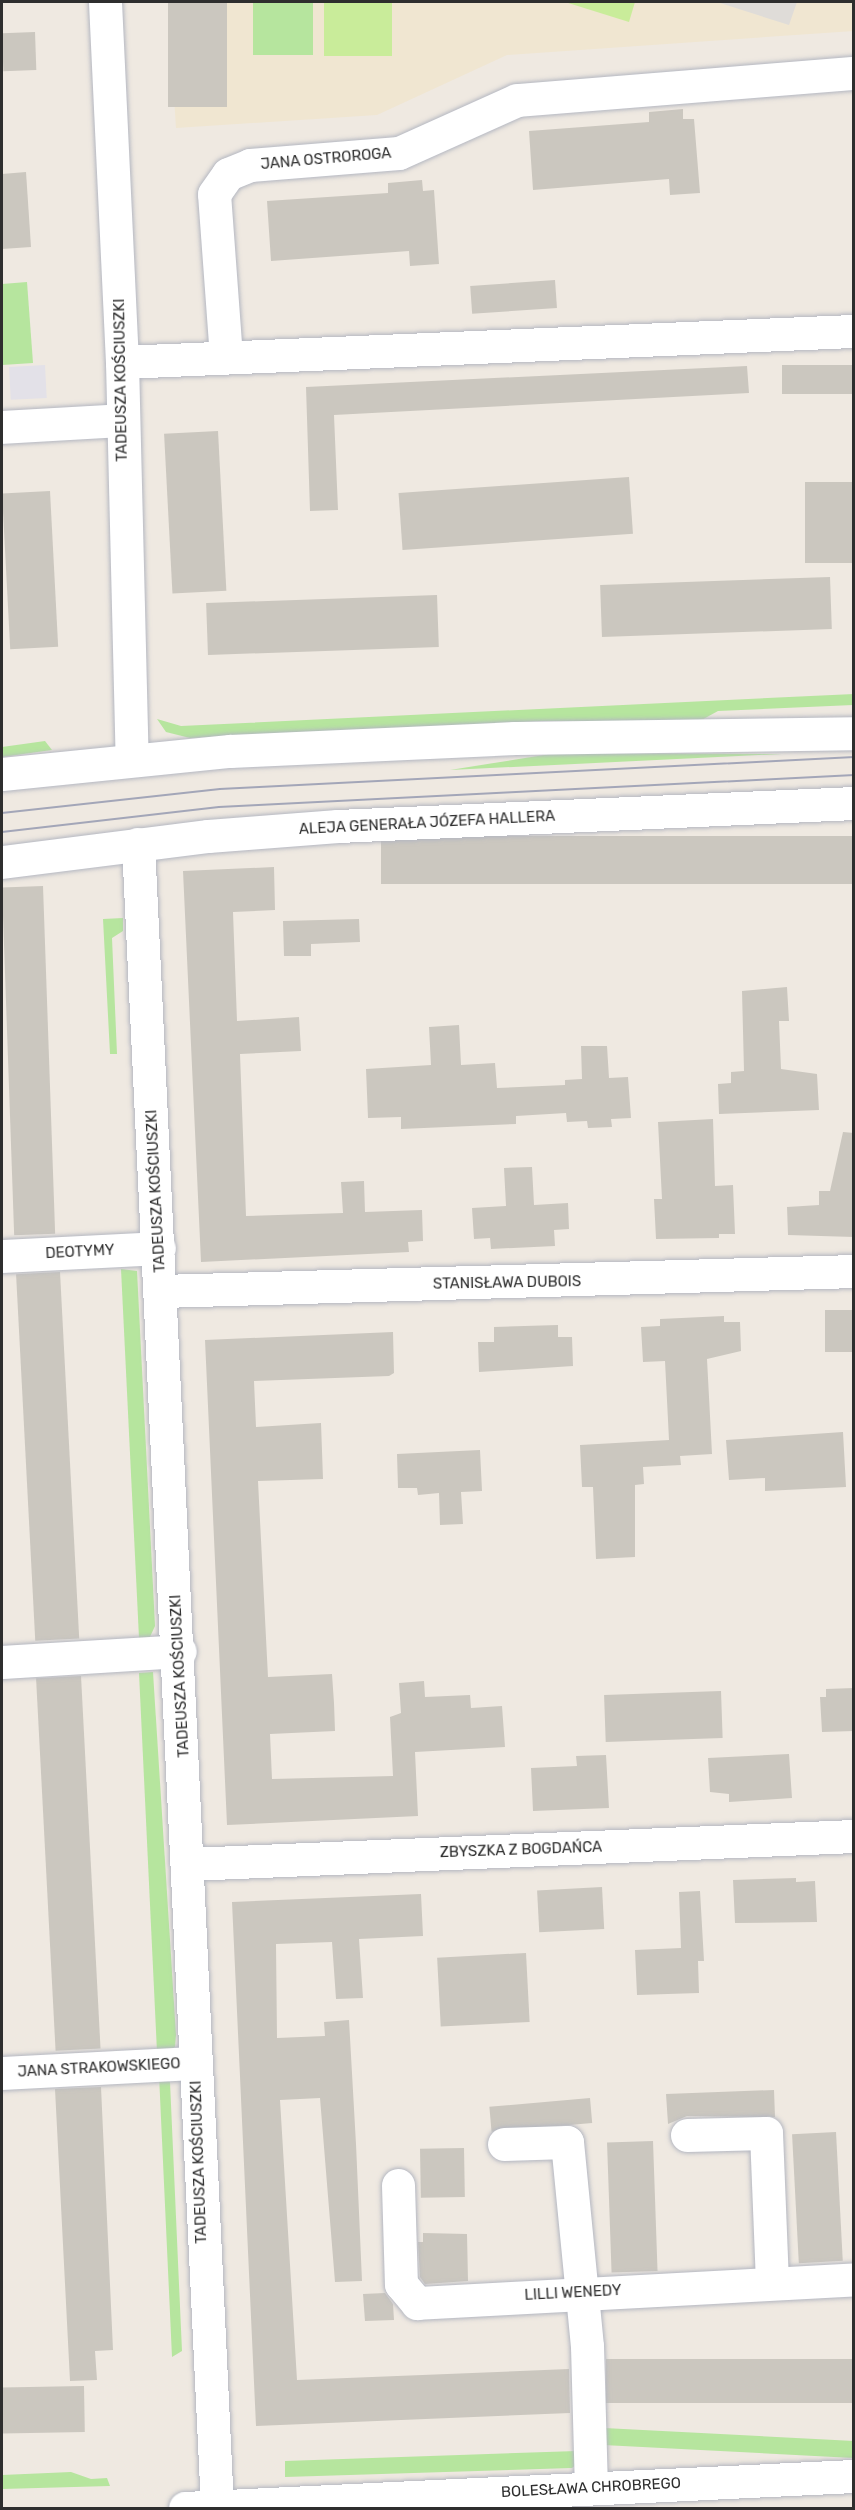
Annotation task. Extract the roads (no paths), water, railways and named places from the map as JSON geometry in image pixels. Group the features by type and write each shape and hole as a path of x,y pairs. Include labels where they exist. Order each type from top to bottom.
{"street":[{"name":"TADEUSZA KOŚCIUSZKI","path":"105,2 122,362 132,758"},
{"name":"JANA OSTROROGA","path":"226,357 214,194 228,174 250,165 399,153 495,108 549,95 854,73"},
{"path":"122,362 854,331"},
{"path":"2,427 122,420"},
{"path":"2,774 132,758 515,738 854,734"},
{"name":"ALEJA GENERAŁA JÓZEFA HALLERA","path":"2,862 138,844 338,826 854,803"},
{"name":"TADEUSZA KOŚCIUSZKI","path":"138,844 189,1864 206,2508"},
{"name":"DEOTYMY","path":"2,1256 159,1248"},
{"name":"STANISŁAWA DUBOIS","path":"160,1291 854,1271"},
{"path":"2,1662 180,1650"},
{"name":"ZBYSZKA Z BOGDAŃCA","path":"189,1864 854,1836"},
{"name":"JANA STRAKOWSKIEGO","path":"2,2073 196,2063"},
{"path":"687,2135 766,2133 772,2282"},
{"path":"504,2144 567,2142 583,2293 591,2486"},
{"name":"LILLI WENEDY","path":"398,2185 401,2284 417,2303 854,2279"},
{"name":"BOLESŁAWA CHROBREGO","path":"206,2508 591,2486 854,2476"}],"tram line":[{"path":"2,813 220,789 854,757"},
{"path":"2,832 219,807 854,775"}]}
